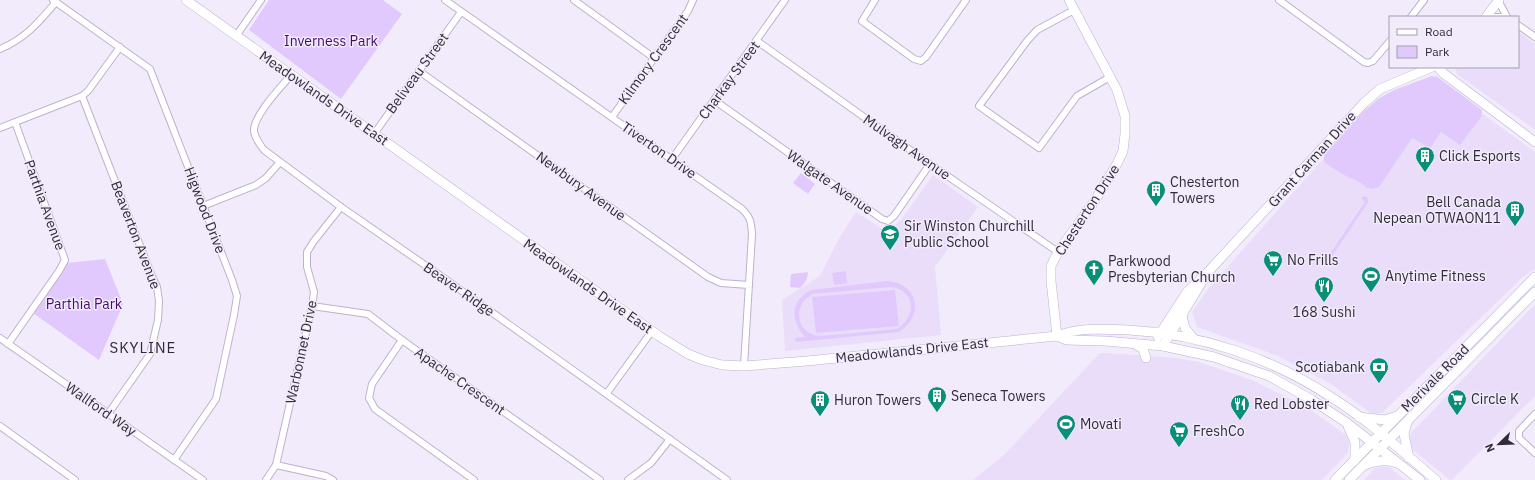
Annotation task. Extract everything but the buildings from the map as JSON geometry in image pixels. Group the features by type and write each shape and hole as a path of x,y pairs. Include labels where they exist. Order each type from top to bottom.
{"main road":[{"name":"Meadowlands Drive East","path":"186,0 652,331 674,346 703,360 722,365 744,366 1057,336 1066,333 1105,329 1171,334 1193,338 1241,353 1300,378 1332,397 1436,480"},
{"name":"Chesterton Drive","path":"1057,336 1051,281 1051,266 1058,252 1094,202 1118,162 1123,151 1125,134 1125,116 1117,90 1069,0"},
{"path":"1487,16 1499,1"},
{"name":"Grant Carman Drive","path":"1159,346 1160,333 1187,292 1207,273 1364,103 1380,89 1430,68"},
{"path":"1439,68 1442,73 1535,142"},
{"name":"Grant Carman Drive","path":"1159,346 1171,334 1207,273"},
{"name":"Merivale Road","path":"1335,480 1535,277"},
{"name":"Merivale Road","path":"1349,480 1535,292"},
{"path":"1182,316 1185,328 1193,338"},
{"name":"Meadowlands Drive East","path":"1057,336 1066,340 1134,343 1159,346 1214,357 1269,376 1312,400 1347,423 1420,480"},
{"path":"1134,343 1144,349 1146,358"},
{"path":"1358,417 1385,420 1398,416"},
{"path":"1407,421 1404,434 1409,458"},
{"path":"1347,423 1355,442 1355,460"},
{"path":"1363,466 1392,461 1398,464"}],"street":[{"path":"236,36 261,0"},
{"name":"Tiverton Drive","path":"445,0 742,209 751,220 752,234 744,366"},
{"path":"574,0 654,58"},
{"name":"Kilmory Crescent","path":"612,117 688,11 693,0"},
{"name":"Charkay Street","path":"672,159 786,0"},
{"path":"875,0 862,21 914,59 921,60 926,57 966,0"},
{"path":"1279,0 1364,62 1368,63 1373,61 1389,42"},
{"path":"1412,16 1424,0"},
{"path":"0,49 11,44 34,28 54,1"},
{"name":"Higwood Drive","path":"54,1 150,68 237,296 216,399 174,460"},
{"path":"1499,1 1506,16"},
{"path":"1074,10 1037,30 1027,41 979,106 1039,148 1077,96 1110,77"},
{"name":"Beliveau Street","path":"374,134 461,12"},
{"path":"1519,26 1535,37"},
{"name":"Mulvagh Avenue","path":"757,41 930,164 1058,252"},
{"path":"0,128 82,96 88,91 120,47"},
{"name":"Newbury Avenue","path":"419,71 708,277 721,283 749,285"},
{"name":"Beaver Ridge","path":"291,75 258,118 254,131 258,144 264,150 341,207 607,393 727,480"},
{"name":"Beaverton Avenue","path":"82,96 157,287 159,301 158,320 150,354 108,414"},
{"name":"Walgate Avenue","path":"714,100 882,219 888,221 894,216 930,164"},
{"name":"Parthia Avenue","path":"8,344 60,271 65,260 15,122"},
{"path":"203,206 256,185 266,178 280,162"},
{"name":"Warbonnet Drive","path":"266,480 276,465 312,306 314,292 307,267 307,252 314,240 341,207"},
{"name":"Apache Crescent","path":"312,306 368,314 402,340 600,480"},
{"path":"607,393 652,331"},
{"name":"Wallford Way","path":"0,338 203,480"},
{"path":"402,340 372,384 368,398 374,409 474,480"},
{"path":"1535,414 1519,431 1519,438 1535,453"},
{"path":"0,426 75,480"},
{"path":"628,480 650,463 670,440"},
{"path":"276,465 326,476 333,480"}],"shaded area":[{"path":"1519,32 1535,44 1535,130 1457,74 1455,68 1519,68"},
{"path":"1432,77 1535,152 1535,269 1524,276 1383,412 1376,414 1369,412 1331,384 1278,356 1197,327 1192,312 1209,288 1362,115"},
{"name":"Sir Winston Churchill Public School","path":"933,175 978,207 935,267 941,335 785,351 782,300 820,276 841,235 856,212 887,232 901,220"},
{"path":"1535,304 1535,396 1452,480 1450,480 1412,449 1410,440 1411,433"},
{"path":"1100,353 1175,358 1199,362 1254,381 1308,408 1346,435 1349,443 1348,453 1322,480 973,480 1005,454"},
{"path":"1389,467 1405,480 1364,480 1375,468"}],"green space":[{"name":"Inverness Park","path":"269,0 383,0 402,14 341,99 249,30"},
{"path":"1432,76 1436,76 1482,110 1481,117 1460,145 1441,132 1430,148 1412,138 1379,187 1372,189 1367,188 1361,183 1340,173 1324,162 1324,155 1362,113 1378,99 1394,90"},
{"path":"801,173 815,184 808,194 793,183"},
{"path":"1364,196 1368,198 1368,202 1325,267 1325,258 1328,257 1365,202 1362,199"},
{"name":"Parthia Park","path":"105,259 123,304 99,360 33,313 67,263"},
{"path":"846,271 847,283 834,285 832,273"},
{"path":"808,272 806,280 800,288 790,287 791,274"},
{"path":"887,281 906,287 914,301 915,309 907,325 899,332 796,342 795,338 805,337 800,331 794,312 799,300 811,290","holes":["891,287 899,289 909,298 911,305 908,318 904,324 897,329 820,336 805,330 799,318 799,311 802,304 813,294"]},
{"path":"895,290 899,326 816,333 812,297"}],"place":[{"name":"Click Esports","path":"1425,173"},
{"name":"Chesterton Towers","path":"1156,207"},
{"name":"Bell Canada Nepean OTWAON11","path":"1515,227"},
{"name":"Sir Winston Churchill Public School","path":"890,251"},
{"name":"No Frills","path":"1273,277"},
{"name":"Parkwood Presbyterian Church","path":"1094,286"},
{"name":"Anytime Fitness","path":"1371,293"},
{"name":"168 Sushi","path":"1324,303"},
{"name":"Scotiabank","path":"1379,384"},
{"name":"Seneca Towers","path":"937,413"},
{"name":"Circle K","path":"1457,416"},
{"name":"Huron Towers","path":"820,417"},
{"name":"Red Lobster","path":"1240,421"},
{"name":"Movati","path":"1066,441"},
{"name":"FreshCo","path":"1179,448"}],"district":[{"name":"SKYLINE","path":"143,347"}]}
